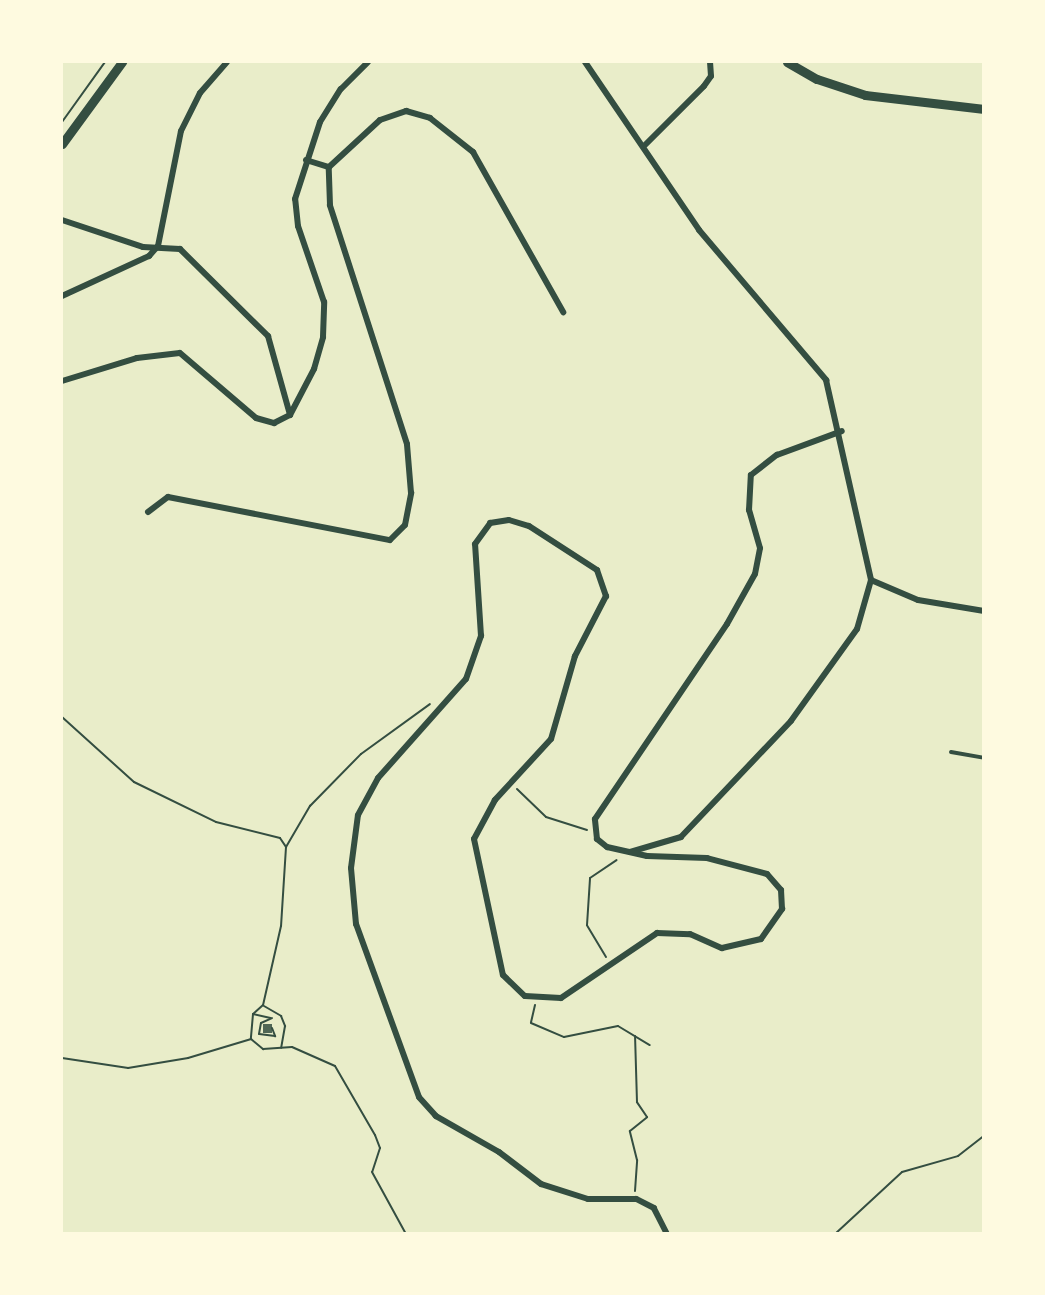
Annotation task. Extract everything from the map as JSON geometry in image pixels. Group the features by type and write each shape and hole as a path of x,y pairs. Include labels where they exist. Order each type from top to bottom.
{"street":[{"path":"62,144 122,62"},
{"path":"62,296 149,255 158,246 181,131 200,93 227,62"},
{"path":"62,381 137,358 180,353 256,418 274,423 290,415 314,369 323,338 324,302 298,226 295,199 306,160 341,89 368,62"},
{"path":"585,62 616,112 645,144 699,230 826,380 842,431 871,580 857,629 791,721 681,837 627,853"},
{"path":"645,144 704,86 711,76 710,62"},
{"path":"788,62 817,79 865,95 984,108"},
{"path":"148,512 168,497 390,540 405,525 411,493 407,444 330,205 329,167 380,120 406,111 451,130 473,152 506,203 563,312"},
{"path":"306,160 329,167"},
{"path":"62,220 142,247 158,246 180,249 268,336 290,415"},
{"path":"667,1233 654,1208 636,1199 582,1198 541,1184 499,1152 436,1116 407,1072 356,924 352,850 363,799 444,701 466,679 481,636 475,544 490,523 509,520 529,526 597,570 606,596 575,656 550,739 512,781 477,827 474,853 498,964 515,989 536,999 561,998 611,964 668,930 722,948 743,947 761,939 782,909 782,890 767,874 746,866 686,855 627,853 607,847 596,831 595,819 606,797 727,624 755,574 760,548 749,510 751,475 777,455 842,431"},
{"path":"871,580 918,600 984,611"}],"lane":[{"path":"951,752 984,758"}],"path":[{"path":"62,122 105,62"},
{"path":"251,1039 253,1014 263,1005 281,926 286,847 310,806 361,754 421,705 444,701"},
{"path":"62,717 134,782 216,822 280,838 286,847"},
{"path":"512,781 523,799 546,817 596,831"},
{"path":"611,964 587,925 590,878 627,853"},
{"path":"536,999 531,1023 564,1037 618,1026 650,1045"},
{"path":"263,1005 281,1016 285,1026 281,1048"},
{"path":"253,1014 273,1018 261,1023 259,1034 275,1036 272,1028"},
{"path":"635,1036 637,1102 647,1117 630,1131 637,1160 636,1199"},
{"path":"251,1039 263,1049 281,1048 315,1056 340,1073 375,1135 380,1148 372,1172 406,1233"},
{"path":"62,1058 100,1066 149,1066 251,1039"},
{"path":"836,1233 885,1192 902,1172 958,1156 984,1136"}],"building":[{"path":"263,1024 272,1024 272,1033 263,1033"}]}
